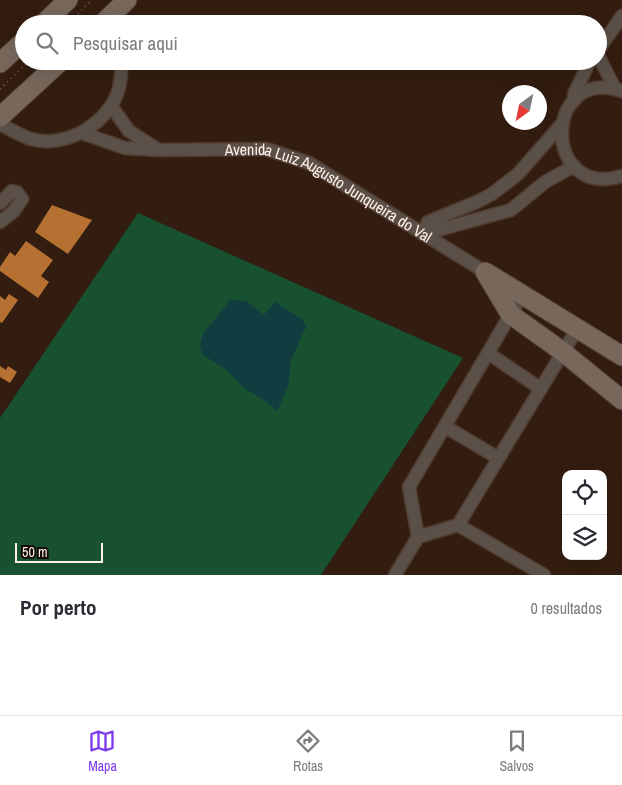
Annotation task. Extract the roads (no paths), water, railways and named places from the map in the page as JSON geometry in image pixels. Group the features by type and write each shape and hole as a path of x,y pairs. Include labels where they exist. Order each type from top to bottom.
{"street":[{"path":"52,15 68,0"},
{"path":"113,15 127,0"},
{"path":"607,37 622,16"},
{"path":"0,63 15,49"},
{"path":"0,117 51,70"},
{"path":"0,124 32,139 62,140 82,133 111,106 119,88 121,70"},
{"path":"574,102 574,94 586,70"},
{"path":"606,70 618,90"},
{"path":"618,90 597,89 580,96 564,116 561,125 561,142 568,159 580,172 597,178 622,176"},
{"path":"111,106 129,131 160,150"},
{"path":"423,234 428,222 479,202 518,174 561,125"},
{"name":"Avenida Luiz Augusto Junqueira do Val","path":"82,133 124,148 160,150 266,149 309,163 622,356"},
{"path":"423,234 511,210 545,182 574,166"},
{"path":"0,203 12,191 17,192 22,199 14,212 0,222"},
{"name":"Avenida Luiz Augusto Junqueira do Val","path":"485,272 510,314 621,397"},
{"path":"395,575 418,536 409,487 522,295"},
{"path":"418,536 458,525 577,329"},
{"path":"488,353 541,389"},
{"path":"446,427 498,458"},
{"path":"458,525 544,575"}],"water":[{"path":"230,300 246,301 264,315 275,302 303,320 306,327 291,360 288,387 277,411 267,402 243,387 227,370 202,354 200,345 203,334"}]}
